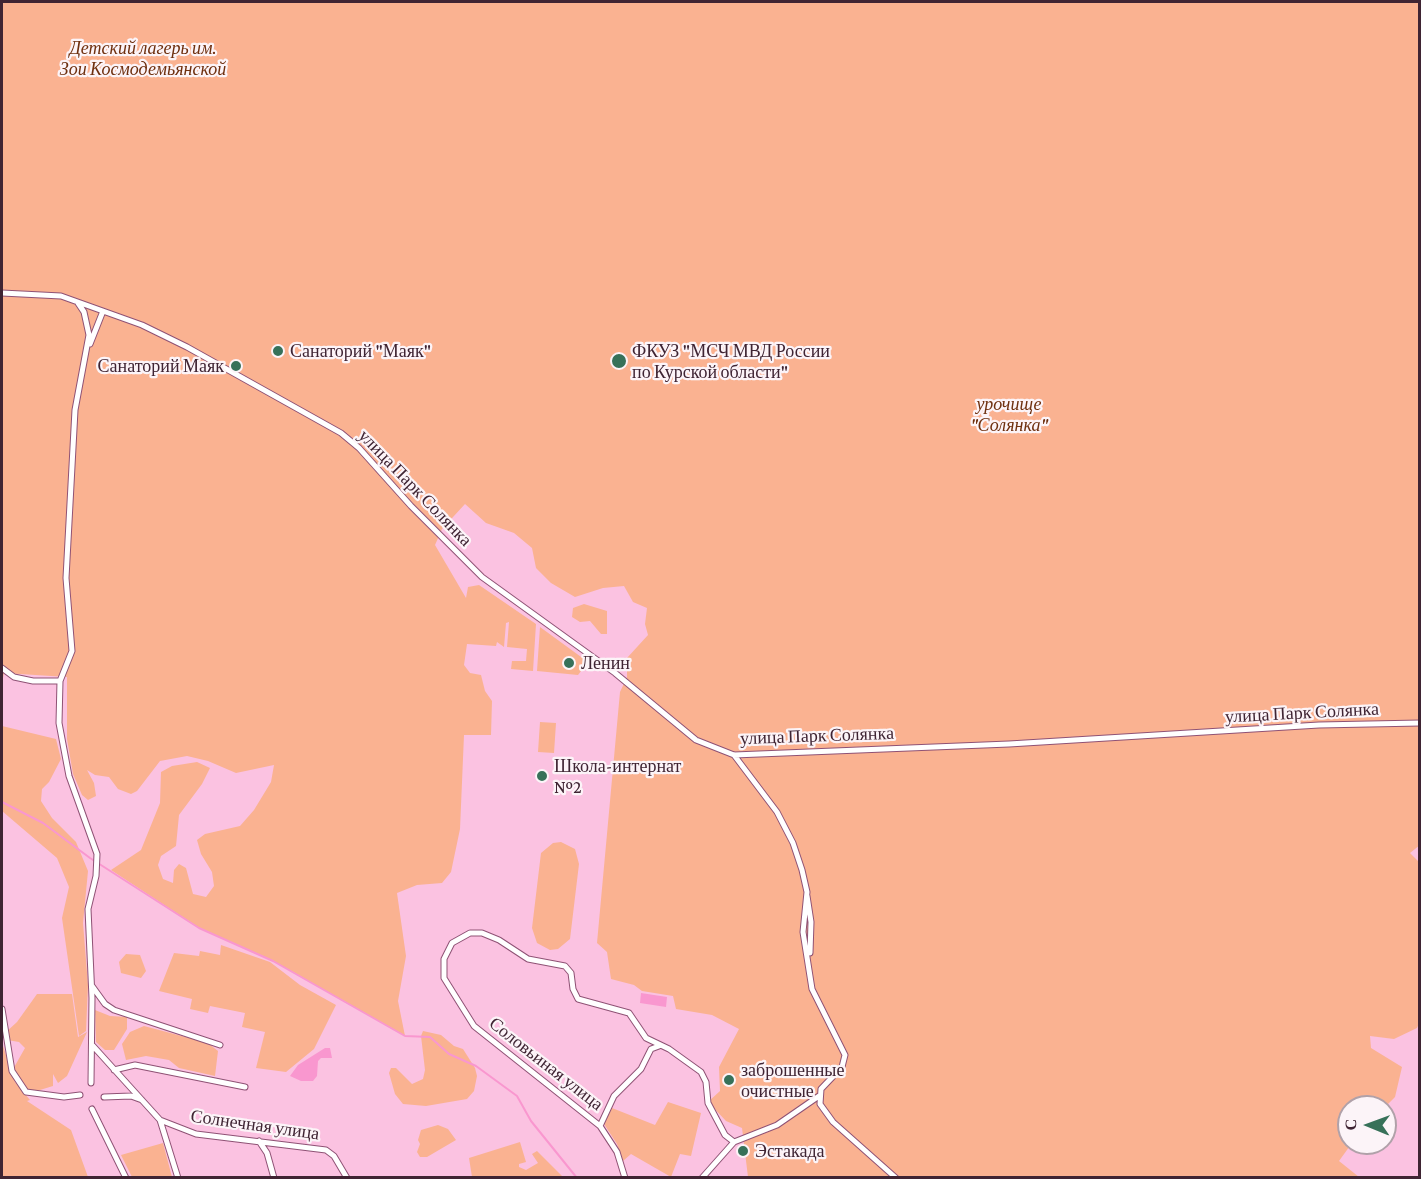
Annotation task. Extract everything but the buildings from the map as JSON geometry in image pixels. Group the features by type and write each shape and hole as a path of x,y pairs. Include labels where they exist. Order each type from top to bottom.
{"street":[{"name":"улица Парк Солянка","path":"2,293 61,296 166,335 341,434 359,448 411,506 482,577 615,673 696,740 734,755 1009,744 1319,724 1419,723"},
{"path":"77,301 87,323 88,349"},
{"path":"91,1083 88,909 97,854 69,776 62,743 60,681 72,651 66,578 75,410 79,380 103,310"},
{"path":"2,668 14,677 33,681 60,681"},
{"path":"734,755 763,791 787,831 802,870 807,892 803,932 812,989 816,1003 845,1055 842,1067 821,1089 820,1104 833,1122 896,1178"},
{"name":"Соловьиная улица","path":"626,1178 616,1152 600,1126 474,1026 444,978 444,959 453,943 476,932 492,936 528,959 565,966 571,973 575,994 585,1003 624,1010 633,1017 646,1038 660,1046"},
{"path":"90,983 96,994 114,1010 132,1018 220,1045"},
{"path":"2,1009 12,1071 26,1092 64,1097 80,1095"},
{"name":"Солнечная улица","path":"92,1045 160,1120 196,1134 330,1151 347,1178"},
{"path":"600,1126 614,1096 641,1069 651,1049 660,1046 701,1072 706,1082 708,1103 725,1135 734,1142"},
{"path":"114,1070 135,1065 245,1087"},
{"path":"104,1097 131,1096 143,1101"},
{"path":"702,1178 734,1142 777,1125 819,1096"},
{"path":"92,1109 126,1178"},
{"path":"160,1120 178,1178"},
{"path":"259,1141 267,1153 274,1178"}],"green space":[{"name":"урочище \"Солянка\"","path":"2,2 1419,2 1420,845 1410,853 1419,862 1420,1021 1417,1028 1394,1039 1370,1036 1371,1048 1402,1067 1395,1095 1337,1095 1337,1155 1343,1155 1339,1161 1359,1177 748,1177 742,1128 726,1121 708,1102 720,1091 719,1067 739,1029 712,1015 676,1009 673,996 642,991 634,985 611,979 607,952 597,943 620,692 627,677 627,658 648,635 645,624 647,608 633,602 624,586 603,588 575,597 551,583 536,568 532,548 514,533 486,523 465,504 442,529 435,545 466,598 468,587 479,585 536,624 533,671 511,669 512,661 526,661 527,649 507,647 509,622 506,623 504,647 497,642 496,646 467,644 464,665 470,673 481,675 485,691 492,701 491,735 464,735 460,829 451,872 442,883 417,885 397,893 406,956 398,1001 405,1036 273,961 199,928 111,870 141,850 160,803 161,772 172,766 197,762 210,768 202,784 179,815 176,846 161,856 158,865 163,879 173,883 174,870 179,864 186,868 193,894 206,897 214,886 212,872 201,854 197,840 205,834 240,826 254,810 271,782 274,765 236,773 208,761 187,756 160,761 137,791 131,794 118,789 109,777 95,775 87,770 94,783 96,796 88,800 82,795 73,774 67,739 67,677 4,673 2,683"},
{"path":"584,604 607,611 607,634 601,634 590,621 580,622 572,617 573,608"},
{"path":"540,627 588,662 578,675 537,671"},
{"path":"540,722 556,723 554,753 538,752"},
{"path":"2,726 56,739 61,759 49,782 42,789 41,801 52,818 76,842 88,871 83,923 88,985 86,1031 79,1036 62,918 69,887 57,858 2,811"},
{"path":"561,842 575,849 579,864 570,939 558,949 550,950 537,943 532,928 541,853 553,843"},
{"path":"221,945 270,962 300,985 336,1005 314,1049 286,1072 256,1068 265,1032 242,1027 245,1013 210,1006 208,1013 190,1009 192,999 159,991 174,953 199,956 200,951 220,955"},
{"path":"126,954 140,955 146,971 141,978 121,973 119,962"},
{"path":"37,994 72,994 78,1037 87,1032 67,1076 58,1083 53,1074 53,1086 30,1093 17,1081 12,1071 25,1048 19,1042 7,1040 5,1033 17,1022"},
{"path":"95,1010 110,1016 127,1017 127,1029 114,1050 105,1050 96,1042"},
{"path":"144,1026 208,1043 218,1051 215,1076 179,1068 169,1060 146,1056 126,1060 122,1044 130,1032"},
{"path":"423,1031 441,1035 454,1046 463,1049 475,1068 477,1076 474,1091 467,1099 426,1106 403,1104 395,1094 389,1073 391,1068 396,1068 412,1084 423,1079 425,1070 421,1036"},
{"path":"2,1043 15,1082 30,1100 27,1101 71,1130 88,1177 2,1177"},
{"path":"668,1102 701,1113 691,1156 680,1154 671,1177 631,1154 623,1161 617,1144 604,1124 612,1108 655,1125"},
{"path":"438,1125 448,1129 456,1140 427,1157 420,1157 417,1152 421,1130"},
{"path":"520,1142 526,1162 519,1164 519,1167 526,1170 538,1163 532,1154 537,1151 563,1177 472,1177 469,1158"},
{"path":"163,1143 172,1177 132,1177 121,1155"}],"shaded area":[{"path":"641,993 667,997 666,1007 640,1003"},
{"path":"325,1048 330,1048 332,1058 321,1058 318,1061 317,1076 313,1081 301,1081 290,1076 298,1065"}],"waterway":[{"path":"2,802 43,823 90,858 199,928 273,961 405,1036 430,1037 449,1054 476,1066 517,1096 531,1121 577,1178"}],"place":[{"name":"Санаторий \"Маяк\"","path":"278,351"},
{"name":"ФКУЗ \"МСЧ МВД России по Курской области\"","path":"619,361"},
{"name":"Санаторий Маяк","path":"236,366"},
{"name":"Ленин","path":"569,663"},
{"name":"Школа-интернат №2","path":"542,776"},
{"name":"заброшенные очистные","path":"729,1080"},
{"name":"Эстакада","path":"743,1151"}],"park label":[{"name":"Детский лагерь им. Зои Космодемьянской","path":"143,58"}]}
